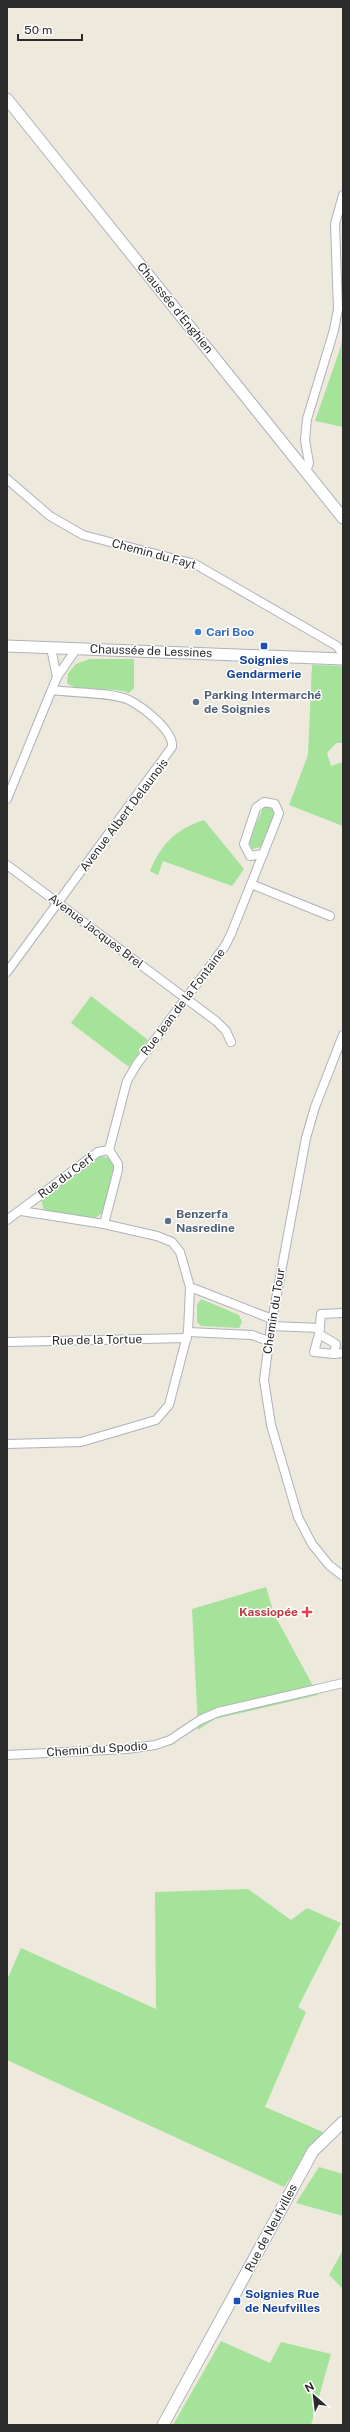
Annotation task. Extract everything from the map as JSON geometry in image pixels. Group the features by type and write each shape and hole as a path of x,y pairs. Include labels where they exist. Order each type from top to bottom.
{"main road":[{"name":"Chaussée d'Enghien","path":"7,99 343,518"},
{"name":"Chaussée de Lessines","path":"7,646 343,659"},
{"name":"Rue de Neufvilles","path":"163,2425 313,2151 343,2122"}],"street":[{"path":"306,471 310,463 305,440 306,419 334,330 338,309 335,224 343,195"},
{"name":"Chemin du Fayt","path":"7,479 50,516 83,535 195,564 337,646 343,654"},
{"path":"51,648 57,677"},
{"path":"7,799 57,677 77,648"},
{"name":"Avenue Albert Delaunois","path":"7,972 170,754 173,740 166,728 128,700 52,690"},
{"name":"Rue Jean de la Fontaine","path":"109,1150 127,1082 137,1064 225,946 251,884 263,854 279,813 275,804 264,802 256,808 244,844 250,856 263,854"},
{"name":"Avenue Jacques Brel","path":"7,865 216,1021 226,1031 231,1042"},
{"path":"251,884 330,916"},
{"name":"Chemin du Tour","path":"343,1035 315,1106 306,1138 271,1322 264,1380 266,1403 280,1458 298,1517 312,1544 330,1565 343,1576"},
{"name":"Rue du Cerf","path":"7,1220 98,1152 109,1150 118,1164 104,1224"},
{"name":"Rue du Cerf","path":"7,1444 81,1442 156,1420 169,1405 188,1335 190,1287 180,1252 172,1242 156,1236 104,1224 21,1211"},
{"path":"190,1287 271,1322 319,1331 336,1344 334,1354"},
{"path":"343,1313 321,1314 314,1352 334,1354 343,1353"},
{"name":"Rue de la Tortue","path":"7,1342 188,1335 252,1336 268,1341"},
{"name":"Chemin du Spodio","path":"7,1755 127,1749 156,1745 170,1740 200,1720 218,1712 343,1683"}],"green space":[{"path":"343,330 343,427 315,421 341,346"},
{"path":"89,659 134,659 134,688 129,693 113,690 81,689 67,683 68,673 76,664"},
{"path":"312,665 343,666 343,743 336,743 327,753 331,766 343,762 343,826 289,805 308,755"},
{"path":"264,806 273,808 275,815 262,847 252,849 248,841"},
{"path":"204,820 244,869 232,886 163,861 158,875 150,871 159,853 171,839 185,828"},
{"path":"91,996 148,1040 129,1067 71,1023"},
{"path":"99,1156 110,1158 114,1165 104,1212 95,1218 50,1214 44,1211 41,1199"},
{"path":"201,1299 239,1315 242,1322 239,1328 201,1326 197,1322 197,1305"},
{"path":"266,1587 274,1614 318,1695 215,1719 198,1730 192,1609"},
{"path":"248,1889 291,1920 307,1908 341,1923 298,2007 306,2012 265,2107 323,2132 284,2187 7,2060 7,1980 21,1948 156,2009 155,1892"},
{"path":"319,2167 343,2174 343,2216 296,2203"},
{"path":"343,2250 343,2289 329,2275"},
{"path":"221,2341 270,2363 281,2342 331,2354 311,2425 173,2425"}],"place":[{"name":"Cari Boo","path":"198,632"},
{"name":"Soignies Gendarmerie","path":"264,646"},
{"name":"Parking Intermarché de Soignies","path":"196,702"},
{"name":"Benzerfa Nasredine","path":"168,1221"},
{"name":"Kassiopée","path":"307,1612"},
{"name":"Soignies Rue de Neufvilles","path":"237,2301"}]}
